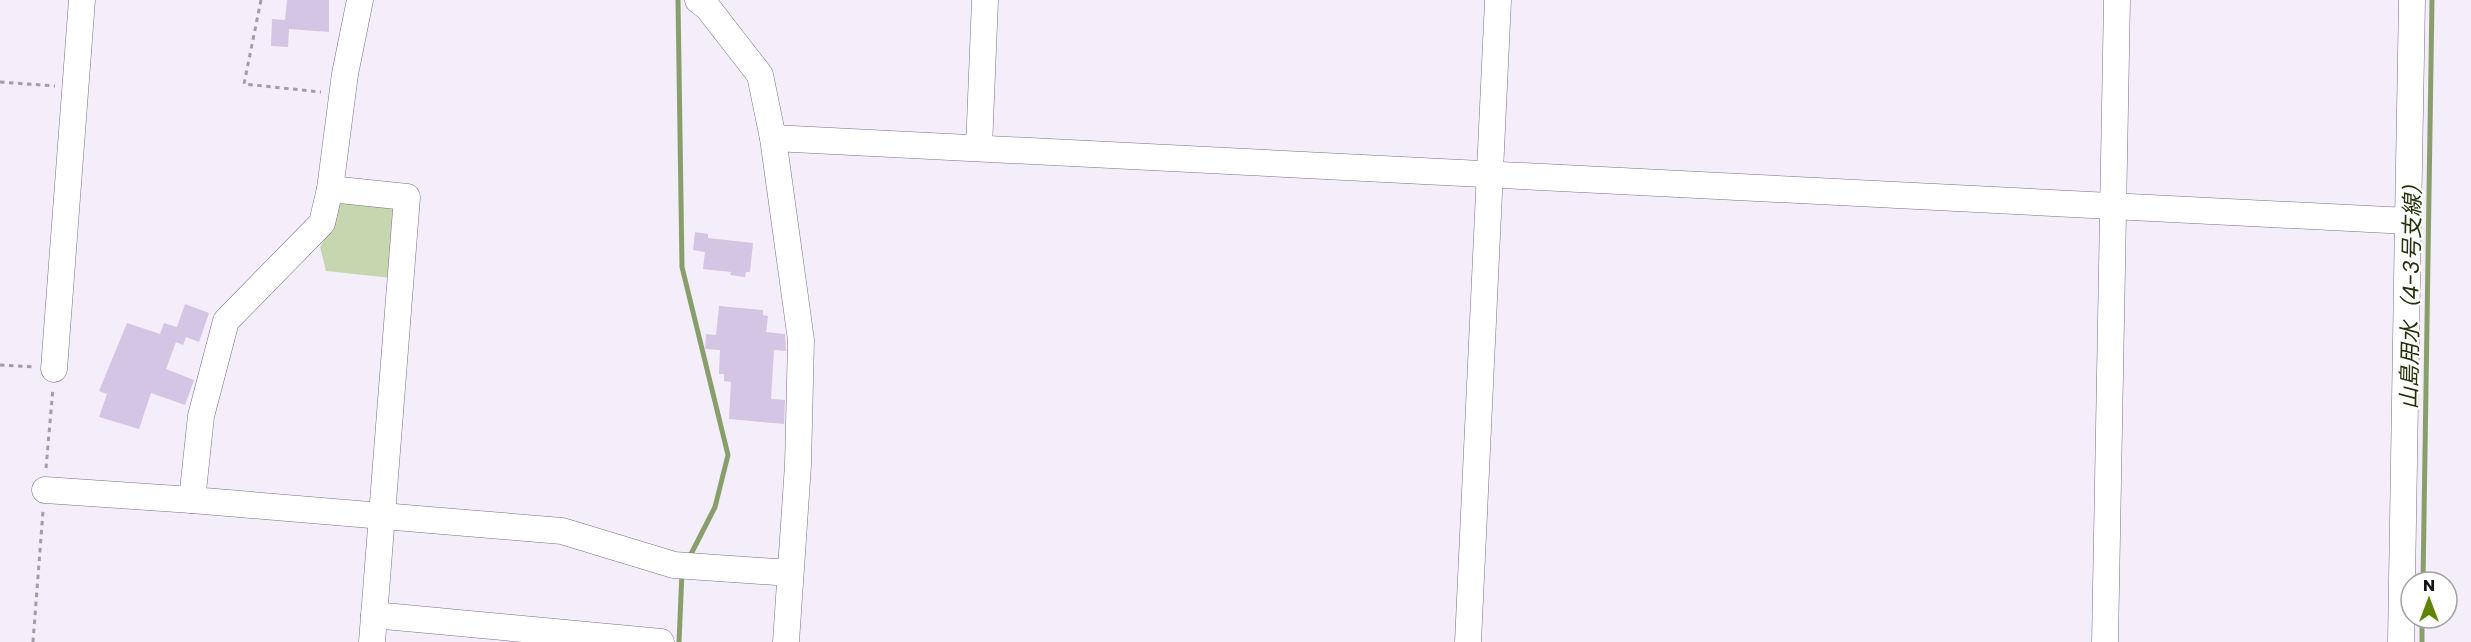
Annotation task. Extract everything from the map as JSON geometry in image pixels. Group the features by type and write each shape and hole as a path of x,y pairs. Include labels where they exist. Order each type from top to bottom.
{"street":[{"path":"54,369 82,0"},
{"path":"192,500 201,416 226,321 322,224 330,189 342,94 360,0"},
{"path":"698,0 708,8 760,75 773,138 801,340 798,465 786,642"},
{"path":"979,148 985,0"},
{"path":"1468,642 1498,0"},
{"path":"2105,642 2117,0"},
{"path":"2401,642 2412,0"},
{"path":"773,138 2408,221"},
{"path":"330,189 407,197 372,642"},
{"path":"45,490 562,531 684,566 790,573"},
{"path":"374,615 661,642"}],"path":[{"path":"261,0 244,84 342,94"},
{"path":"0,82 75,88"},
{"path":"0,365 54,369"}],"green space":[{"path":"344,199 397,203 392,278 326,271 320,247 331,229 336,209"}],"building":[{"path":"287,0 329,0 329,32 289,29 288,47 271,46 272,19 285,20"},
{"path":"695,232 708,234 708,238 753,243 750,272 746,272 745,277 730,275 731,272 703,269 705,252 693,250"},
{"path":"185,304 209,313 199,342 186,337 183,345 176,342 166,369 194,380 185,405 151,393 139,429 99,417 107,394 99,391 127,323 160,334 164,323 177,327"},
{"path":"719,306 763,310 763,315 768,316 766,332 785,334 786,351 774,350 771,399 785,400 784,424 729,419 731,382 724,381 724,374 719,374 720,350 705,349 706,334 716,335"}],"waterway":[{"path":"678,0 682,267 728,455 715,507 689,558"},
{"name":"山島用水（4-3号支線）","path":"2423,570 2432,0"},
{"path":"679,642 682,572"},
{"name":"山島用水（4-3号支線）","path":"2422,630 2422,642"}]}
